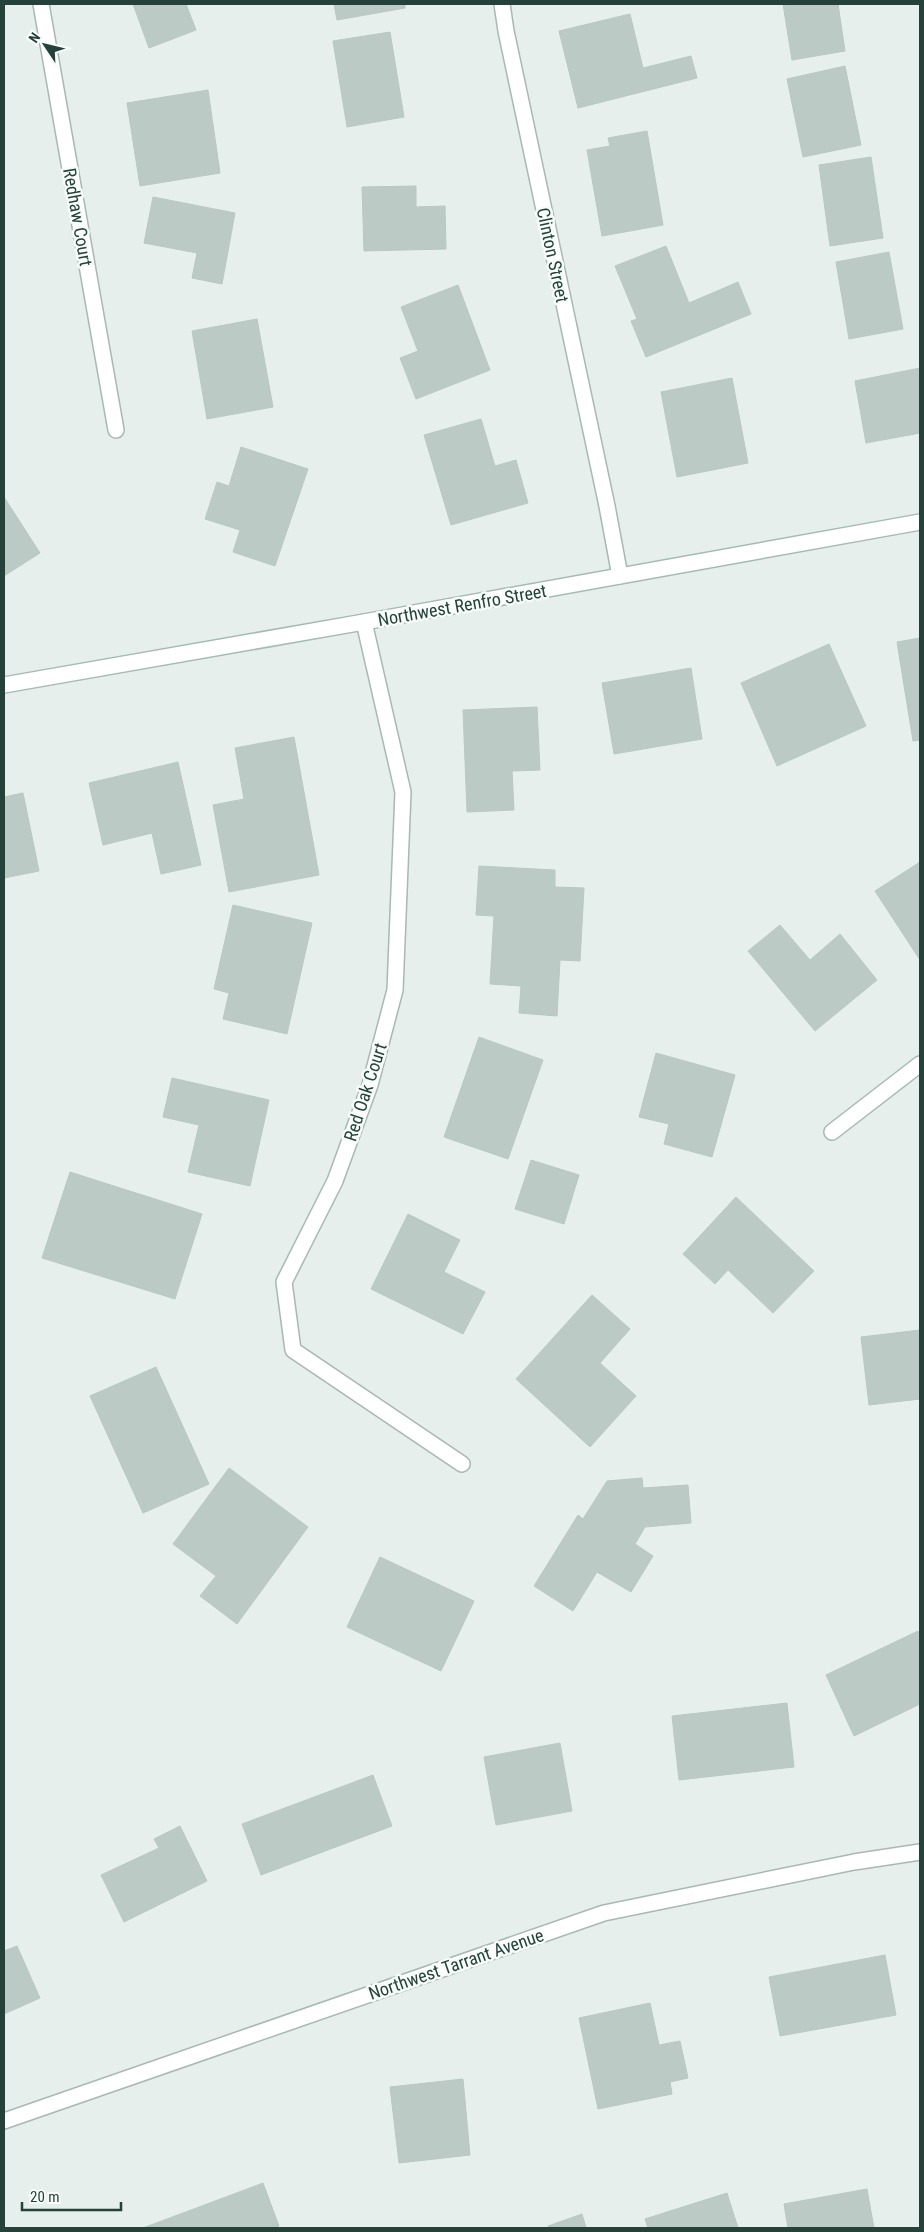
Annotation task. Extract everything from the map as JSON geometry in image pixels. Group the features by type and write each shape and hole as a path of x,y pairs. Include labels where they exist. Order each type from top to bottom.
{"street":[{"name":"Redhaw Court","path":"41,4 116,430"},
{"name":"Clinton Street","path":"502,4 508,41 607,506 620,576"},
{"name":"Northwest Renfro Street","path":"4,685 920,522"},
{"name":"Red Oak Court","path":"364,622 403,792 395,990 370,1085 335,1181 284,1282 293,1350 462,1464"},
{"path":"832,1132 920,1064"},
{"name":"Northwest Tarrant Avenue","path":"4,2121 604,1913 854,1862 920,1852"}],"building":[{"path":"133,4 186,4 196,30 149,48"},
{"path":"334,4 405,4 405,8 337,20"},
{"path":"783,4 838,4 845,51 792,60"},
{"path":"630,14 643,68 691,56 697,78 578,108 559,31"},
{"path":"390,32 404,117 347,127 333,41"},
{"path":"845,66 861,145 803,157 787,79"},
{"path":"208,90 220,173 140,186 127,103"},
{"path":"647,131 663,225 602,236 587,150 610,146 608,138"},
{"path":"871,157 883,238 830,246 819,165"},
{"path":"416,186 416,207 445,206 446,249 364,251 362,187"},
{"path":"153,197 235,213 222,284 192,278 197,253 144,243"},
{"path":"666,246 689,303 738,282 751,314 646,357 631,321 637,319 615,266"},
{"path":"889,252 903,329 849,339 836,262"},
{"path":"458,285 490,370 416,399 400,358 418,351 401,307"},
{"path":"257,319 273,407 207,419 192,331"},
{"path":"920,368 920,433 866,443 855,381"},
{"path":"732,378 748,463 677,477 661,392"},
{"path":"481,419 495,466 516,460 528,503 451,525 424,435"},
{"path":"241,447 308,469 275,566 233,552 240,530 205,519 217,482 229,486"},
{"path":"4,497 40,553 4,576"},
{"path":"920,638 920,740 913,741 897,642"},
{"path":"829,644 866,726 777,766 741,683"},
{"path":"691,668 702,739 614,754 602,683"},
{"path":"537,707 540,770 512,771 514,810 467,812 463,710"},
{"path":"294,737 319,875 229,892 213,805 244,799 235,748"},
{"path":"178,762 201,865 161,874 152,833 103,845 89,783"},
{"path":"23,793 39,871 4,878 4,797"},
{"path":"920,862 920,960 875,891"},
{"path":"479,866 555,870 555,887 584,888 580,961 560,960 557,1016 519,1013 521,986 490,984 494,916 476,915"},
{"path":"233,905 312,923 287,1034 223,1019 229,993 214,989"},
{"path":"780,925 810,960 840,934 877,980 815,1031 748,951"},
{"path":"479,1037 543,1060 508,1159 444,1137"},
{"path":"656,1053 735,1075 712,1157 664,1144 669,1124 639,1117"},
{"path":"172,1078 269,1100 250,1186 188,1172 199,1125 163,1117"},
{"path":"531,1160 579,1175 564,1224 515,1209"},
{"path":"70,1172 202,1214 175,1299 42,1258"},
{"path":"736,1197 814,1271 773,1313 728,1270 715,1284 683,1254"},
{"path":"408,1214 460,1240 444,1272 485,1292 463,1334 371,1289"},
{"path":"592,1295 630,1329 600,1363 636,1396 590,1447 516,1379"},
{"path":"920,1330 920,1399 869,1405 861,1337"},
{"path":"156,1367 209,1484 143,1513 90,1396"},
{"path":"229,1468 308,1527 237,1624 200,1596 216,1576 173,1544"},
{"path":"642,1478 643,1488 688,1485 691,1523 645,1527 635,1544 653,1556 631,1592 597,1572 573,1611 534,1586 578,1515 583,1519 607,1481"},
{"path":"380,1557 474,1601 441,1671 347,1627"},
{"path":"918,1631 920,1636 920,1704 854,1736 826,1675"},
{"path":"787,1703 794,1767 679,1780 672,1716"},
{"path":"560,1743 572,1811 496,1825 484,1757"},
{"path":"373,1775 392,1826 261,1875 242,1824"},
{"path":"180,1826 207,1881 124,1922 101,1875 159,1848 154,1839"},
{"path":"17,1946 40,1998 4,2014 4,1951"},
{"path":"885,1955 896,2015 780,2036 769,1977"},
{"path":"650,2003 659,2045 680,2041 688,2078 670,2082 672,2094 598,2109 579,2018"},
{"path":"463,2079 470,2155 399,2163 390,2087"},
{"path":"263,2183 279,2226 274,2228 143,2228"},
{"path":"867,2189 874,2228 788,2228 784,2204"},
{"path":"727,2193 738,2228 648,2228 645,2219"},
{"path":"582,2214 586,2228 549,2228 548,2226"}]}
